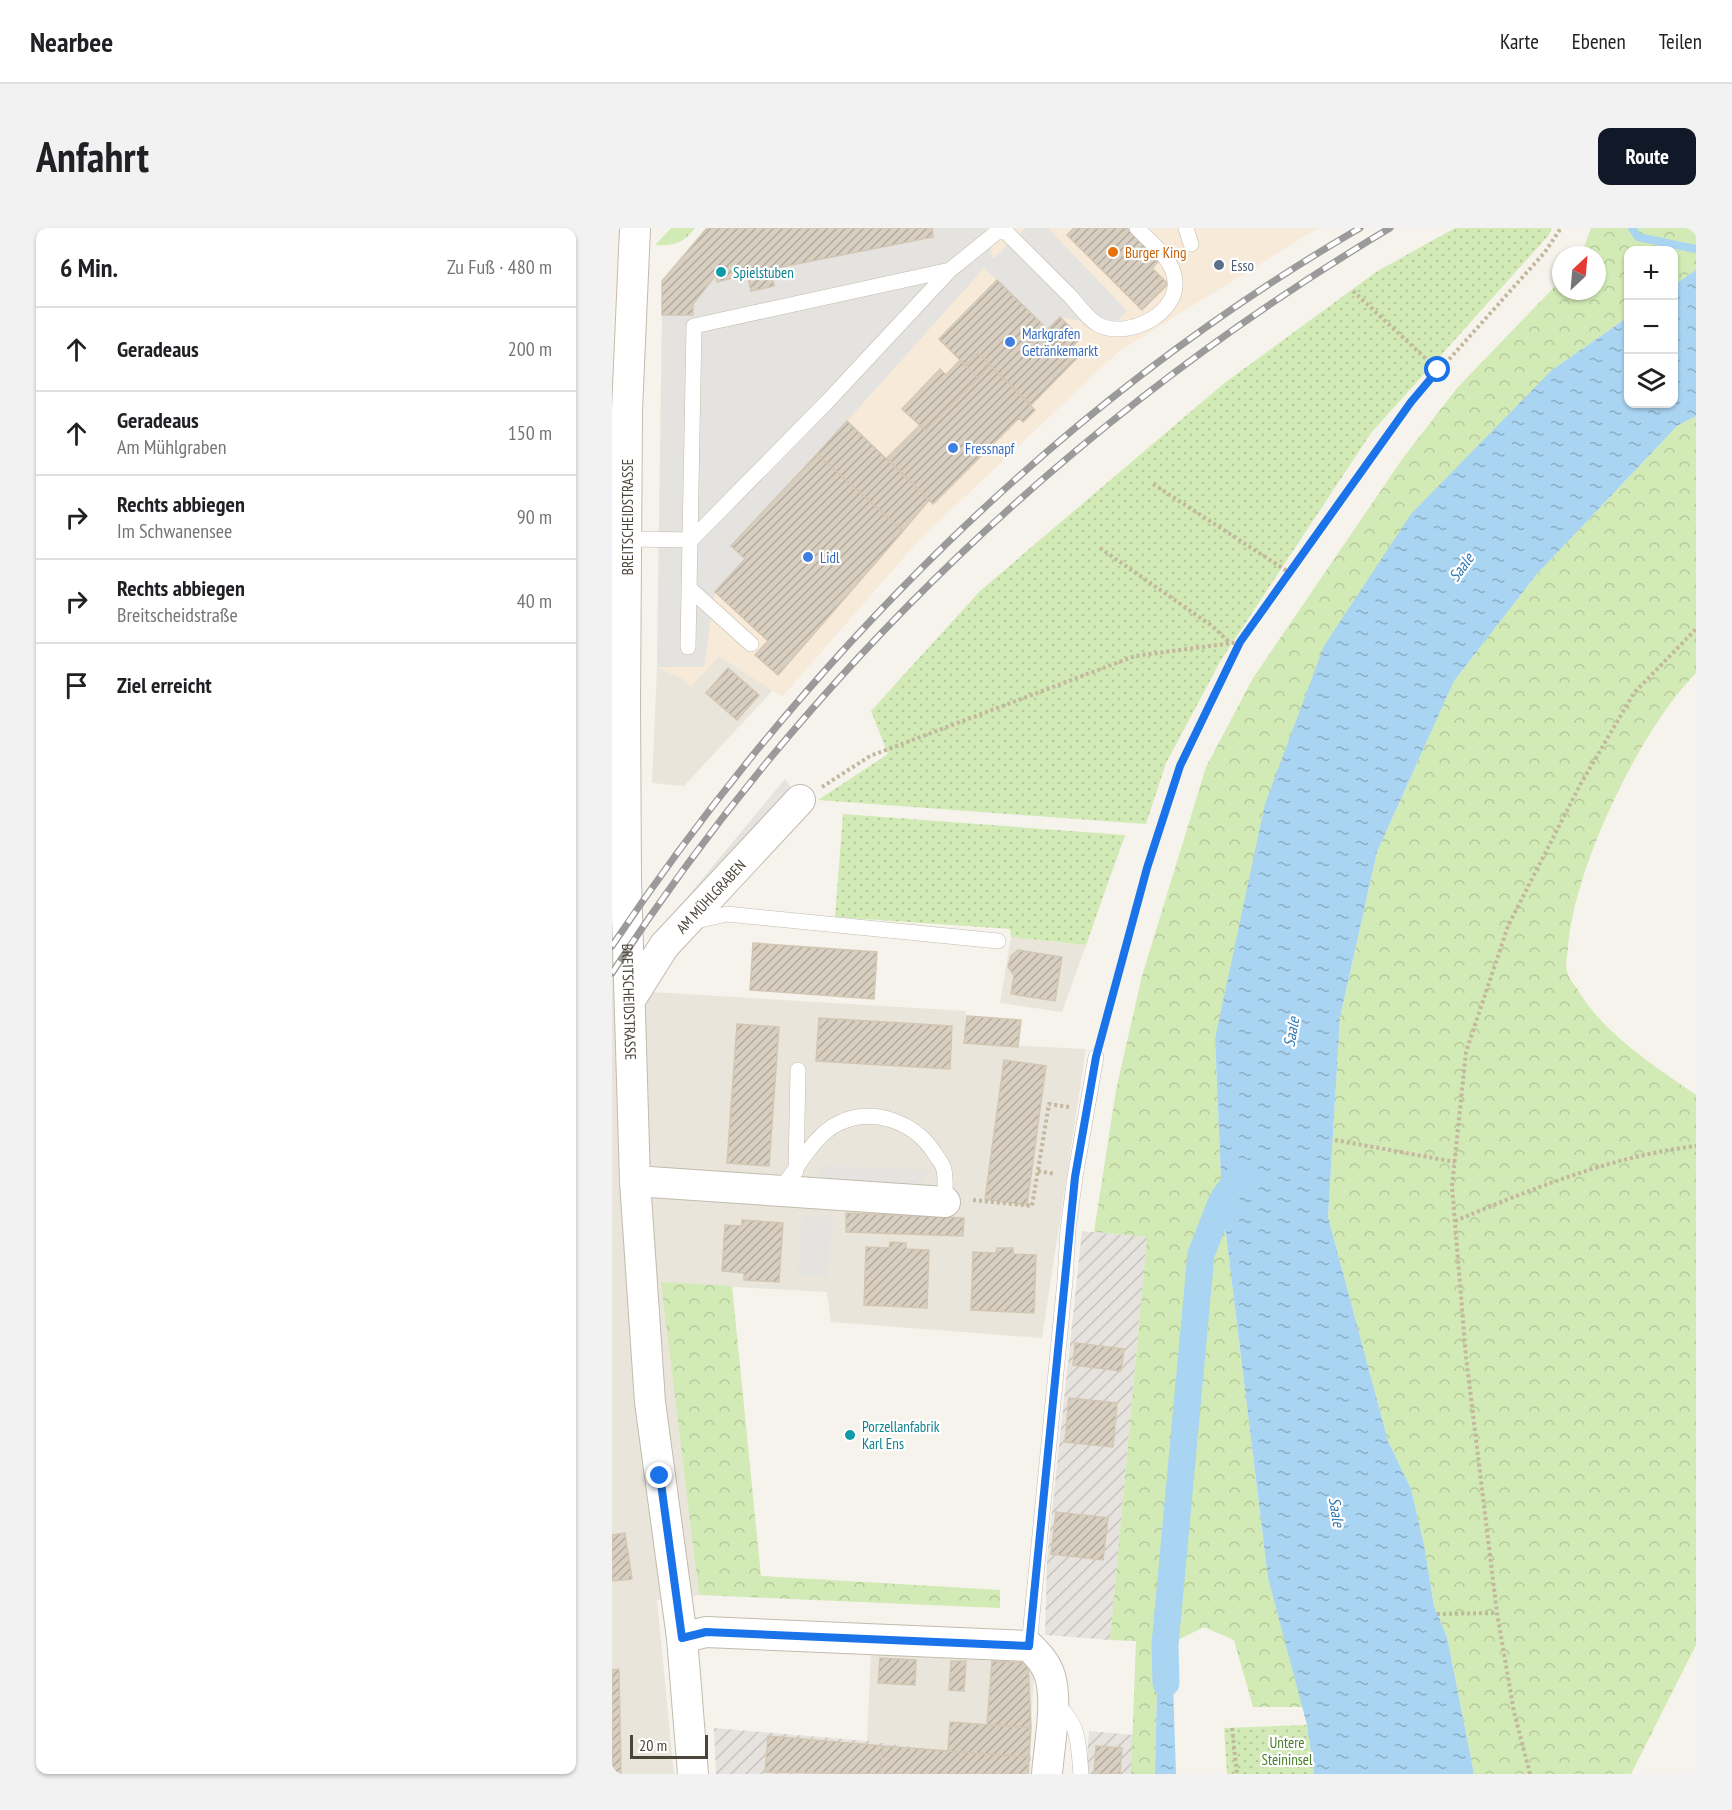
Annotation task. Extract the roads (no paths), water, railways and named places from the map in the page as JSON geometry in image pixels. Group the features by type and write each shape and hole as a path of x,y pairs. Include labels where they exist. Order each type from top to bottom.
{"street":[{"name":"BREITSCHEIDSTRASSE","path":"635,228 627,410 627,539 619,684 619,890 630,1000 635,1181 650,1402 682,1638 693,1774"},
{"name":"AM MÜHLGRABEN","path":"630,1000 664,946 800,800"},
{"path":"635,1181 787,1181 945,1202"},
{"path":"682,1638 706,1632 1029,1646 1042,1659 1050,1678 1047,1774"}],"lane":[{"path":"627,539 691,540 826,402 950,270 1002,228 1097,324 1128,330 1160,314 1170,302 1174,290 1174,274 1164,257 1137,228"},
{"path":"1186,228 1191,244"},
{"path":"688,647 694,327 950,270"},
{"path":"689,588 751,644"},
{"path":"683,924 727,914 998,941"},
{"path":"1029,1646 1068,1230 1096,1057"},
{"path":"787,1181 798,1070"},
{"path":"787,1181 819,1139 839,1123 862,1117 885,1118 907,1125 927,1141 944,1168 945,1202"},
{"path":"1051,1700 1069,1713 1078,1739 1081,1774"}],"water":[{"name":"Saale","path":"1696,270 1696,416 1677,426 1536,575 1454,681 1377,852 1340,1017 1328,1217 1388,1441 1411,1489 1424,1545 1434,1606 1447,1637 1474,1774 1314,1774 1307,1725 1268,1578 1222,1201 1215,1039 1265,804 1324,646 1411,514 1552,370 1624,320 1624,408 1678,408 1678,282"},
{"path":"1165,1645 1172,1653 1176,1774 1155,1774 1158,1650"}],"waterway":[{"path":"1632,228 1638,237 1696,249"},
{"path":"1166,1683 1165,1645 1201,1254 1222,1201 1242,1172"}],"railway":[{"path":"612,946 687,840 768,737 854,638 946,545 1042,456 1143,374 1249,297 1360,228"},
{"path":"612,973 690,861 774,754 863,652 959,556 1059,465 1165,380 1275,301 1390,228"}],"place":[{"name":"Burger King","path":"1113,252"},
{"name":"Esso","path":"1219,265"},
{"name":"Spielstuben","path":"721,272"},
{"name":"Markgrafen Getränkemarkt","path":"1010,342"},
{"name":"Fressnapf","path":"953,448"},
{"name":"Lidl","path":"808,557"},
{"name":"Porzellanfabrik Karl Ens","path":"850,1435"}],"park label":[{"name":"Untere Steininsel","path":"1287,1750"}]}
